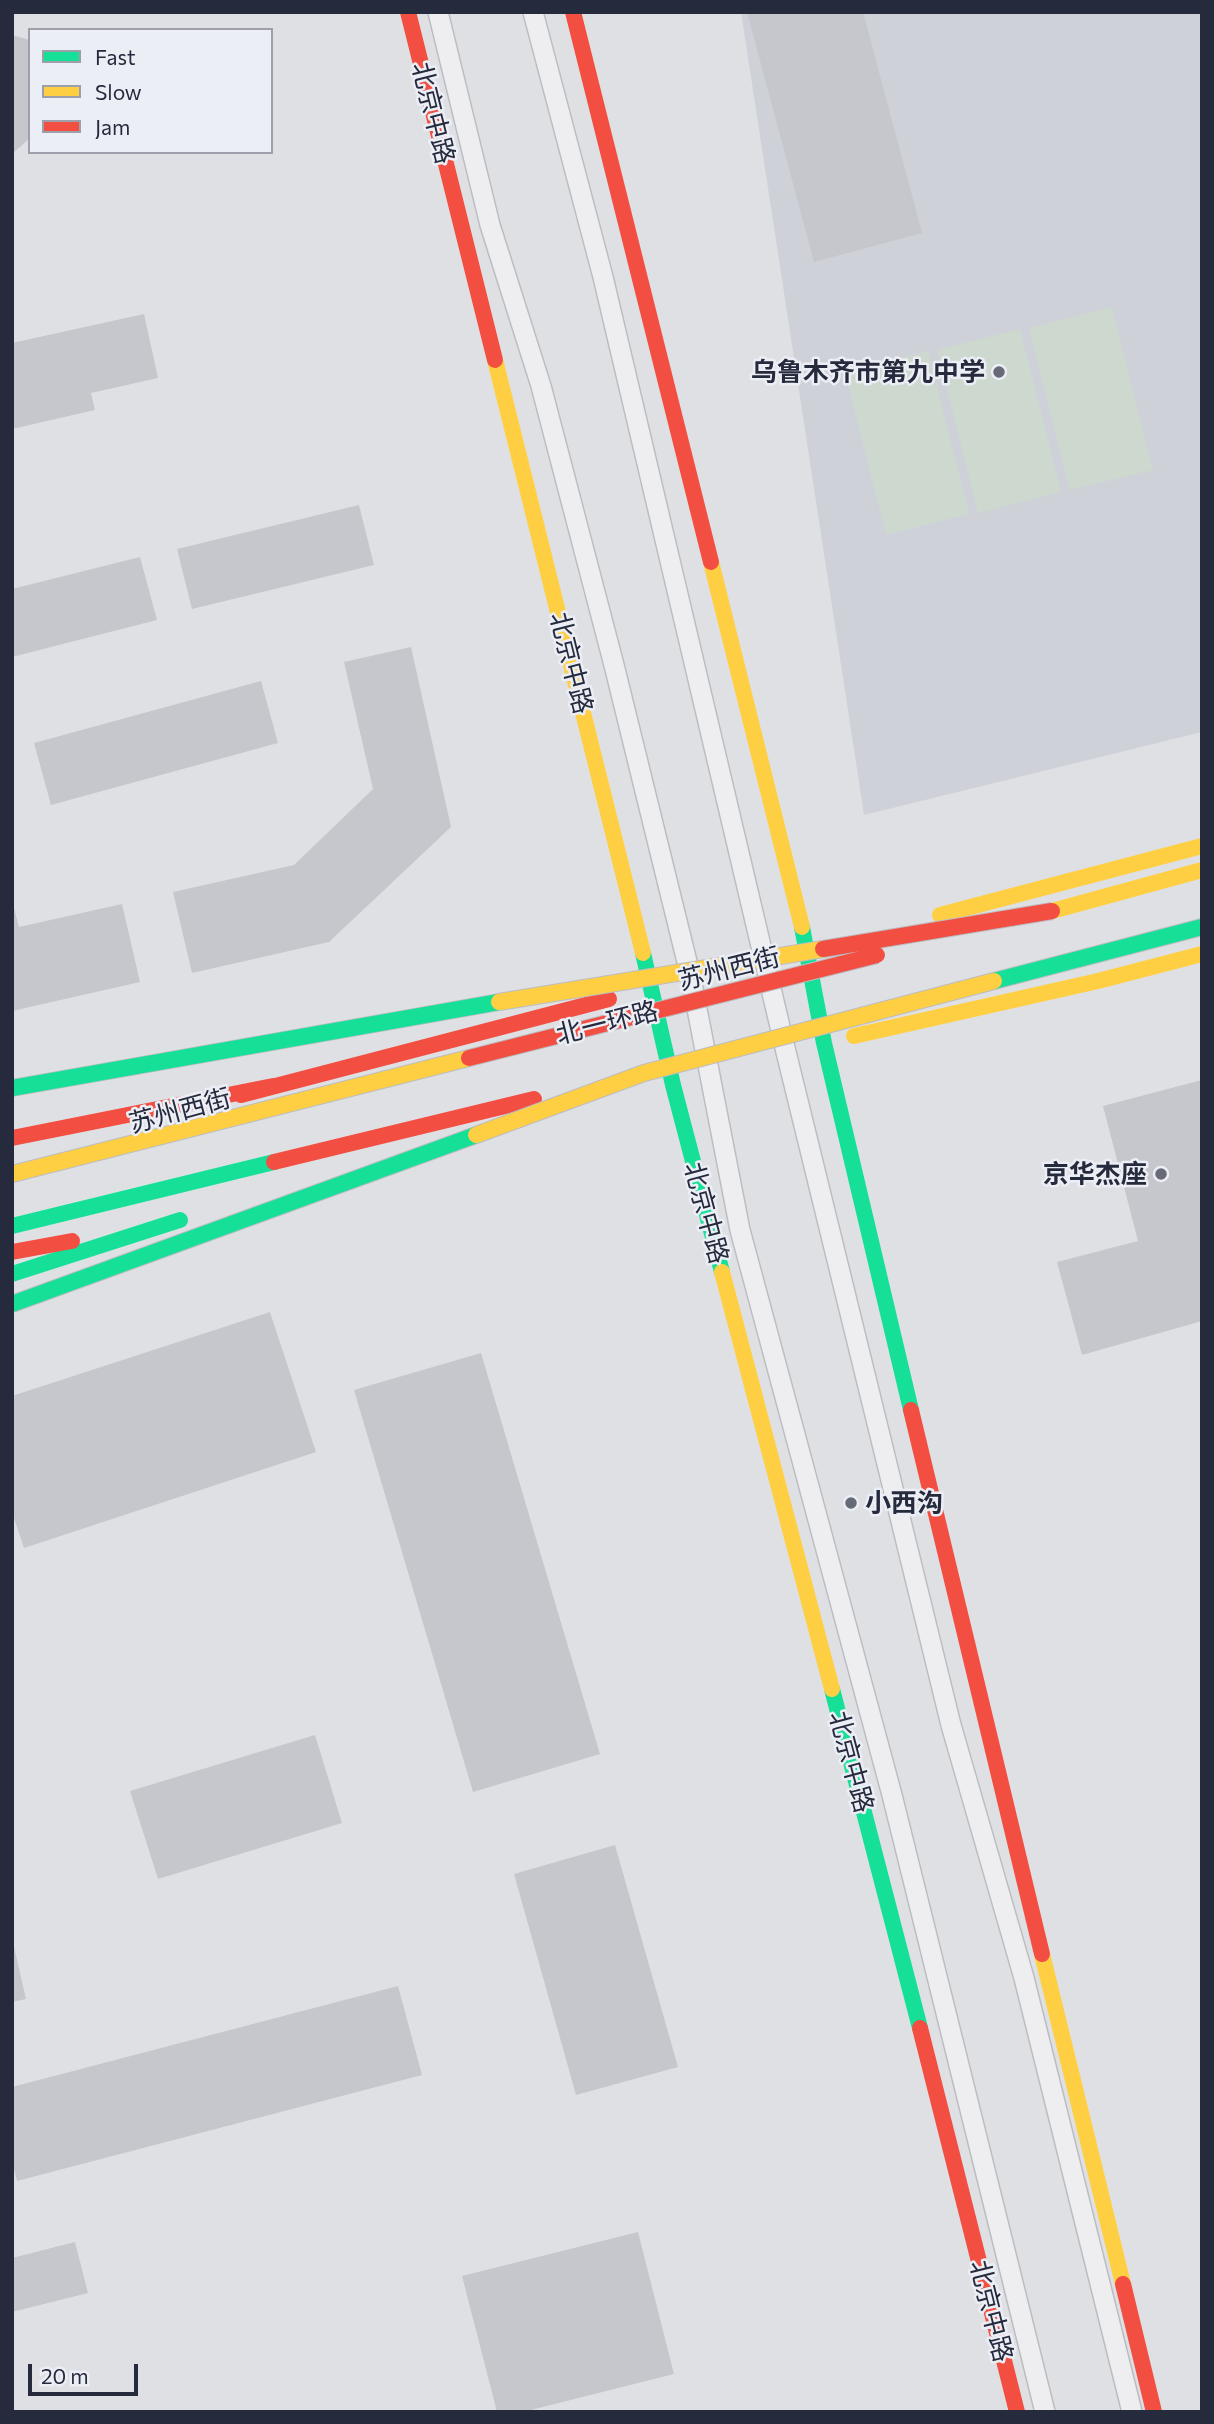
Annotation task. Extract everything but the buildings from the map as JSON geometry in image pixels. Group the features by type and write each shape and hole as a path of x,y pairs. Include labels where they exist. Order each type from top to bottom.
{"main road":[{"name":"北京中路","path":"408,12 652,988 691,1080 889,1906 1017,2412"},
{"path":"573,12 807,950 799,1049 1013,1836 1154,2412"},
{"name":"苏州西街","path":"38,1150 274,1086 1202,846"},
{"name":"北一环路","path":"12,1174 1052,911 1202,870"},
{"path":"12,1088 484,1005 1052,911"},
{"path":"12,1226 644,1073 1202,927"},
{"path":"799,1049 1098,981 1202,954"},
{"path":"12,1304 644,1073"},
{"path":"12,1139 274,1086"},
{"path":"246,1202 619,1100"},
{"path":"12,1252 186,1218 12,1275"}],"lane":[{"path":"438,12 490,225 552,426 691,978 691,1080 740,1230 892,1795 1045,2412"},
{"path":"533,12 603,277 765,960 799,1049 951,1725 1024,1978 1132,2412"}],"shaded area":[{"name":"乌鲁木齐市第九中学","path":"741,12 1202,12 1202,732 864,815"},
{"path":"1112,307 1153,470 1070,490 1029,328"},
{"path":"1020,329 1061,492 978,513 937,350"},
{"path":"928,351 969,514 886,535 845,372"}],"traffic: fast":[{"path":"802,927 824,1043 911,1410"},
{"path":"994,981 1202,927"},
{"path":"643,953 673,1085 722,1272"},
{"path":"12,1088 499,1002"},
{"path":"12,1304 476,1135"},
{"path":"12,1226 274,1162"},
{"path":"12,1274 180,1220"},
{"path":"832,1689 920,2028"}],"traffic: slow":[{"path":"495,360 643,953"},
{"path":"711,562 802,927"},
{"path":"940,915 1202,846"},
{"path":"1052,911 1202,870"},
{"path":"499,1002 823,949"},
{"path":"854,1036 1098,981 1202,954"},
{"path":"476,1135 644,1073 994,981"},
{"path":"12,1174 469,1058"},
{"path":"722,1272 832,1689"},
{"path":"1042,1954 1123,2284"}],"traffic: jam":[{"path":"408,12 495,360"},
{"path":"573,12 711,562"},
{"path":"823,949 1052,911"},
{"path":"469,1058 877,955"},
{"path":"241,1095 609,999"},
{"path":"12,1138 273,1086"},
{"path":"274,1162 534,1099"},
{"path":"12,1252 72,1241"},
{"path":"911,1410 1042,1954"},
{"path":"920,2028 1017,2412"},
{"path":"1123,2284 1154,2412"}],"place":[{"name":"乌鲁木齐市第九中学","path":"999,372"},
{"name":"京华杰座","path":"1161,1174"},
{"name":"小西沟","path":"851,1503"}]}
